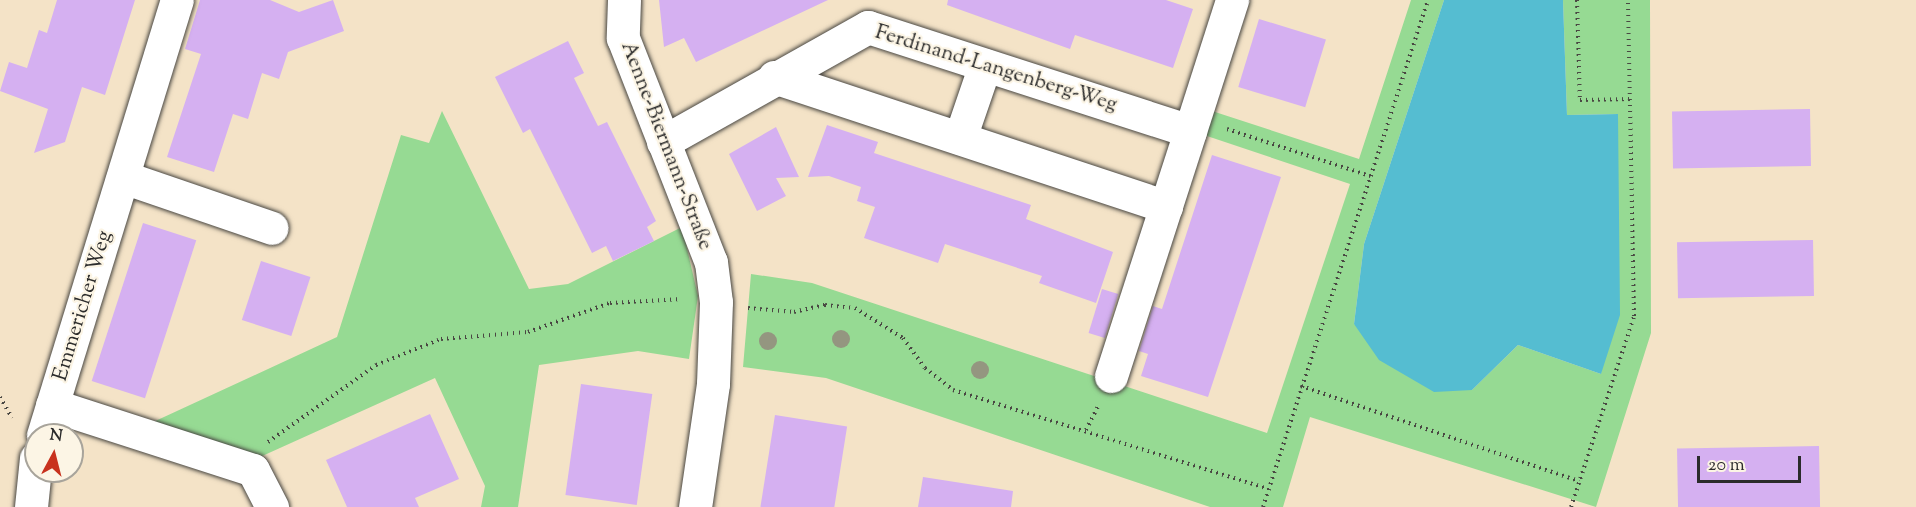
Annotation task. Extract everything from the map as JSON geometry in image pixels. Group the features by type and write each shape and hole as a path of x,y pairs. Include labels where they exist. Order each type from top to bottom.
{"street":[{"name":"Emmericher Weg","path":"48,420 177,0"},
{"name":"Aenne-Biermann-Straße","path":"624,0 623,38 711,262 716,302 713,384 695,507"},
{"path":"1111,376 1232,0"},
{"name":"Ferdinand-Langenberg-Weg","path":"663,142 774,77 868,27 986,65 1192,125"},
{"path":"960,138 986,65"},
{"path":"774,77 1166,207"},
{"path":"123,177 272,228"},
{"path":"48,420 253,470 272,507"},
{"path":"31,507 33,483"}],"path":[{"path":"1263,507 1428,0"},
{"path":"1577,0 1580,100 1632,99"},
{"path":"1570,507 1634,316 1632,99 1628,0"},
{"path":"1192,125 1370,176"},
{"path":"1301,386 1579,481"}],"green space":[{"path":"1411,0 1444,0 1364,244 1354,324 1472,390 1518,345 1601,374 1618,114 1567,115 1563,0 1650,0 1651,333 1596,507 1310,417 1283,507 1210,507 826,378 743,367 751,274 812,283 1267,433 1350,184 1204,135 1212,111 1359,159"},
{"path":"442,111 529,289 568,284 682,227 698,296 689,359 638,351 539,365 518,507 481,507 485,486 435,378 260,457 151,423 337,337 401,135 429,143"}],"water":[{"path":"1444,0 1563,0 1567,115 1618,114 1620,315 1601,374 1518,345 1472,390 1434,392 1379,360 1354,324 1364,244"}],"building":[{"path":"57,0 135,0 105,95 82,87 65,142 34,153 48,109 0,91 9,62 27,68 39,30 47,33"},
{"path":"200,0 270,0 299,12 333,0 344,31 288,52 279,79 262,73 248,119 233,114 214,172 167,157 201,54 185,49"},
{"path":"659,0 828,0 696,62 684,38 664,47"},
{"path":"948,0 1166,0 1193,9 1173,68 1075,35 1070,49 947,5"},
{"path":"1259,19 1326,39 1305,107 1238,87"},
{"path":"568,41 584,73 574,78 598,126 607,122 656,221 647,227 654,241 613,261 606,246 592,253 530,129 523,133 495,77"},
{"path":"1810,109 1811,166 1673,168 1672,111"},
{"path":"827,125 878,142 874,153 1031,205 1026,219 1113,252 1096,303 1039,283 1042,276 945,244 938,263 864,238 875,207 857,201 861,187 829,176 808,177"},
{"path":"776,127 799,177 776,178 786,196 757,211 729,154"},
{"path":"1212,155 1281,177 1208,397 1141,376 1148,354 1139,351 1153,306 1162,309"},
{"path":"143,223 196,240 145,398 92,381"},
{"path":"1813,240 1814,296 1678,298 1677,242"},
{"path":"261,261 310,277 291,336 242,320"},
{"path":"1102,289 1118,294 1105,338 1089,333"},
{"path":"581,384 652,394 637,505 565,495"},
{"path":"430,414 459,479 415,498 419,507 347,507 326,460"},
{"path":"775,415 847,426 834,507 760,507"},
{"path":"1819,446 1820,507 1678,507 1677,448"},
{"path":"923,477 1013,491 1011,507 918,507"}]}
